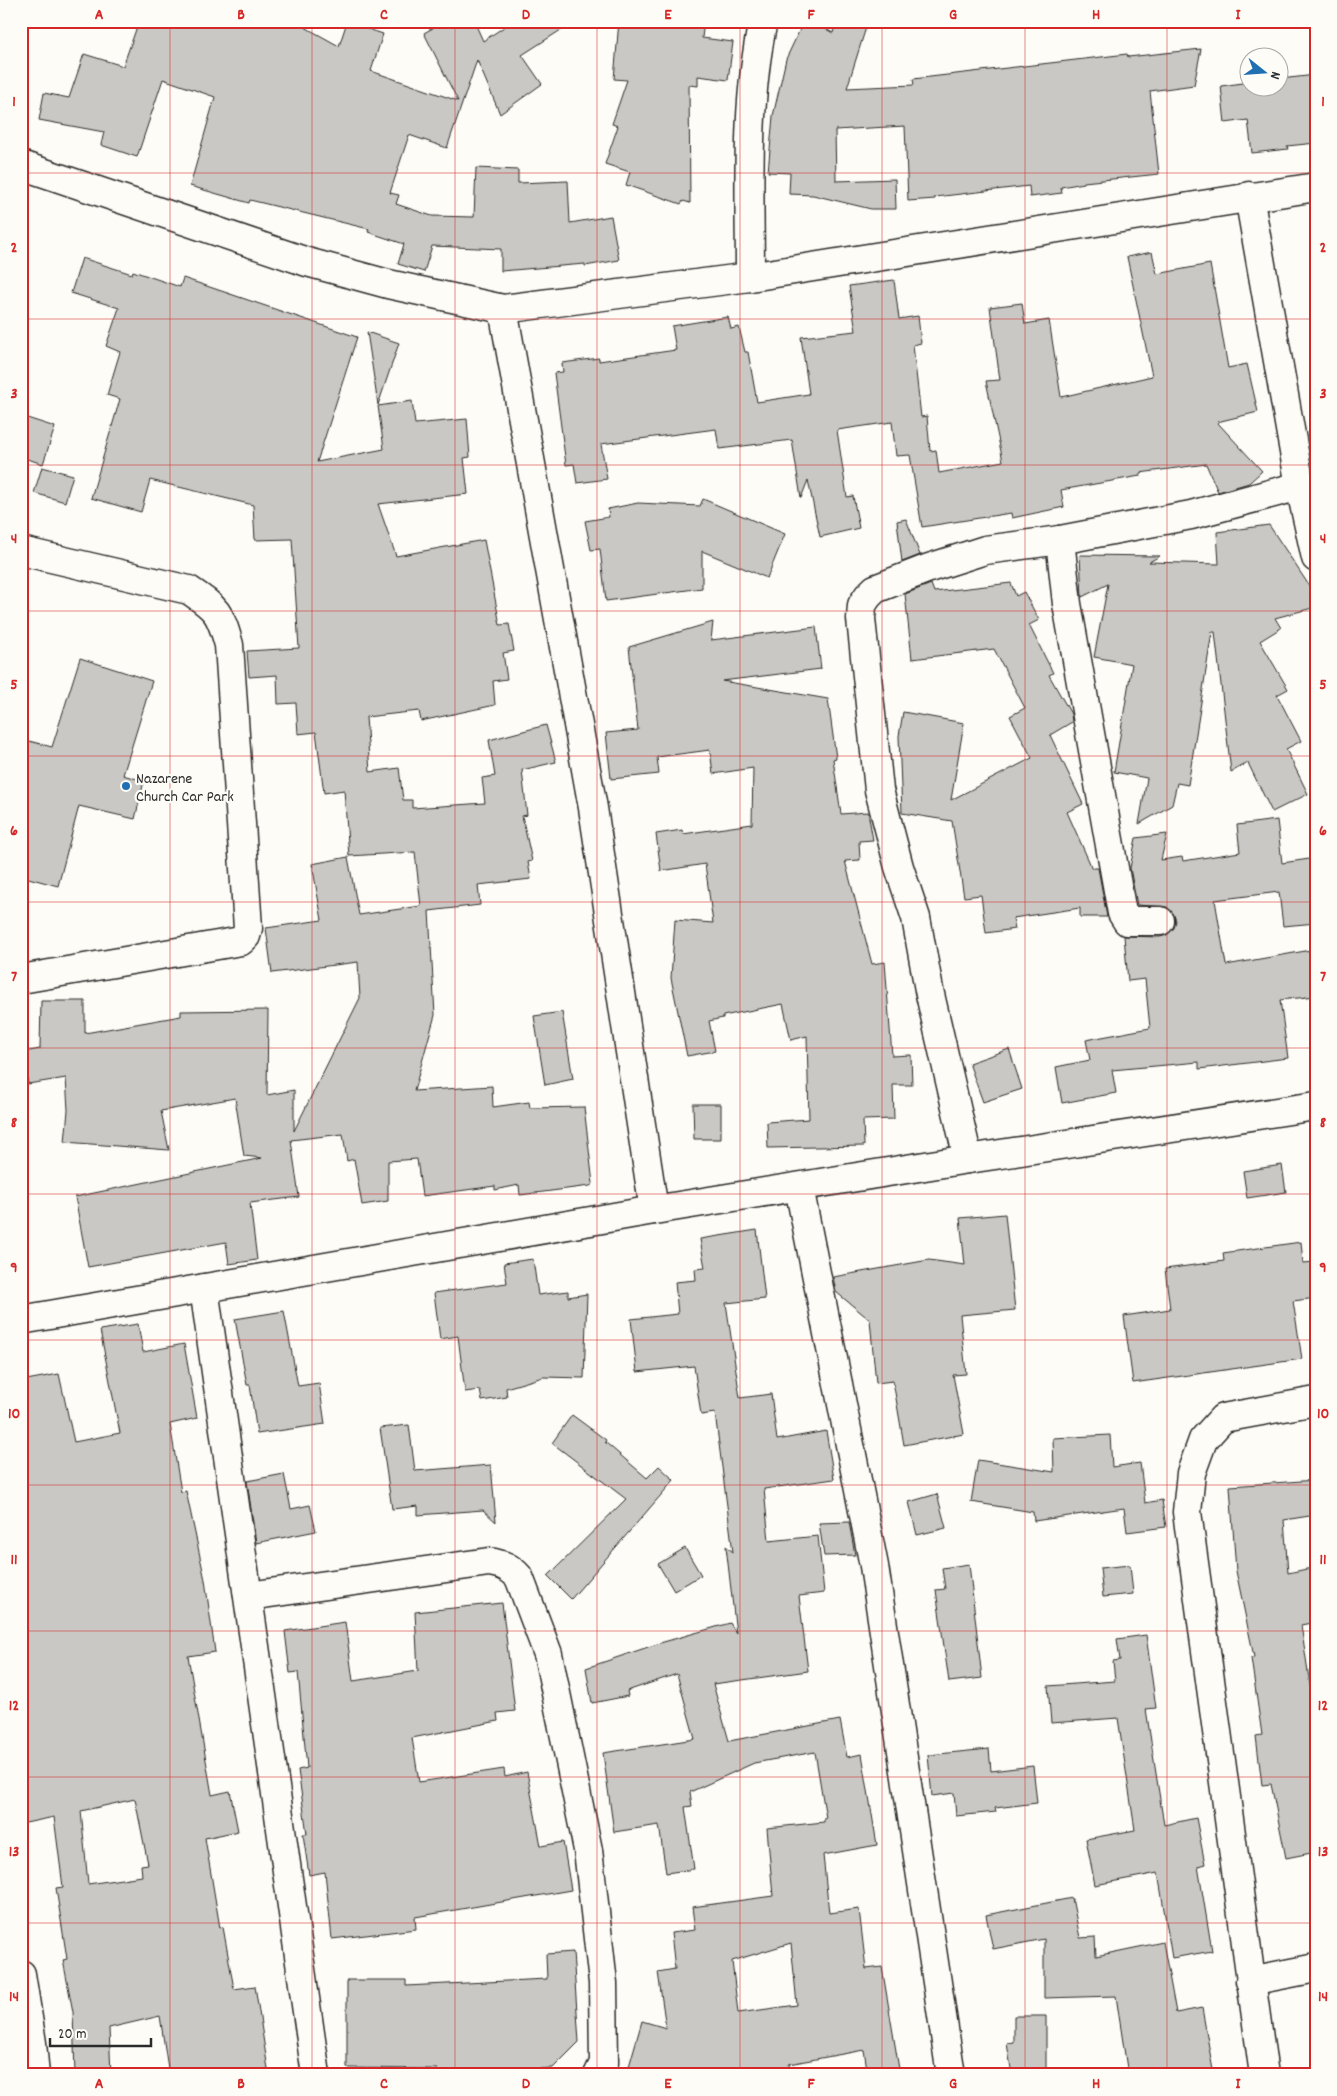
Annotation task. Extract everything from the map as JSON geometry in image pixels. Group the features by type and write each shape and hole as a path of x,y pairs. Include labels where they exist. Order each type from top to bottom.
{"street":[{"path":"750,277 750,138 752,98 756,55 763,21"},
{"path":"21,165 307,262 397,286 503,309 750,277 1248,196 1316,187"},
{"path":"1248,196 1300,486 1316,558"},
{"path":"503,309 593,808 654,1210"},
{"path":"968,1159 929,990 916,918 899,867 879,790 863,638 862,605 875,589 976,552 1060,540 1192,515 1300,486"},
{"path":"1060,540 1067,604 1122,913 1127,921 1160,921"},
{"path":"21,551 189,590 207,602 222,618 229,645 248,928 246,936 241,941 21,979"},
{"path":"21,1320 654,1210 968,1159 1316,1106"},
{"path":"799,1187 874,1566 951,2075"},
{"path":"204,1288 316,2075"},
{"path":"1264,2075 1187,1512 1190,1473 1203,1440 1223,1418 1316,1401"},
{"path":"249,1596 489,1562 503,1564 512,1569 519,1577 548,1654 588,1850 603,1982 604,2063 598,2075"},
{"path":"1250,1981 1316,1968"},
{"path":"21,1974 32,2043 34,2075"}],"building":[{"path":"139,21 294,21 339,46 347,22 383,34 371,71 458,101 424,33 445,21 474,21 483,41 513,21 575,21 522,55 542,84 500,114 477,60 447,148 409,135 390,193 399,195 396,204 432,216 474,217 476,168 518,170 518,183 568,181 570,223 611,216 619,260 585,266 585,264 501,271 501,249 432,246 424,272 398,264 404,244 368,232 369,229 250,200 249,203 190,186 215,97 163,79 137,157 101,145 104,132 39,120 44,93 69,98 84,54 123,66"},
{"path":"619,21 704,21 702,38 733,42 728,80 698,76 698,86 689,85 690,203 683,201 681,204 626,185 630,172 605,164 618,126 612,124 627,80 614,79"},
{"path":"804,21 811,21 833,33 836,21 868,21 847,88 914,85 913,79 1127,54 1128,57 1201,49 1194,85 1150,91 1159,174 1084,182 1061,187 1062,193 1030,197 1029,186 908,201 905,126 835,130 836,181 895,179 896,209 871,209 813,195 789,194 790,173 768,172 773,116 786,59"},
{"path":"1316,75 1316,143 1287,146 1288,149 1252,153 1248,120 1225,123 1221,86 1240,83 1240,98 1290,98 1290,78"},
{"path":"1152,252 1157,274 1210,264 1228,368 1247,364 1258,412 1217,422 1262,471 1249,483 1218,492 1206,464 1140,473 1140,476 1061,490 1064,507 1012,518 1011,513 922,527 910,455 896,456 892,422 837,430 847,497 853,496 859,528 820,537 808,480 801,498 792,440 719,449 716,429 601,444 607,479 577,483 574,464 566,465 554,373 563,372 562,363 599,358 599,361 676,350 672,326 728,317 731,329 739,327 745,352 748,352 757,402 809,394 801,337 856,331 849,286 894,280 899,319 918,316 921,343 913,345 921,417 927,416 930,451 936,450 939,473 1003,461 986,381 1000,380 990,307 1022,303 1025,324 1049,320 1061,397 1152,376 1127,257"},
{"path":"82,258 132,274 133,271 180,287 183,278 357,337 317,462 384,449 378,406 412,401 415,424 467,419 470,457 464,458 468,494 378,504 396,556 484,540 500,625 509,624 514,651 503,653 507,679 493,681 495,705 421,721 419,711 366,717 370,772 399,768 403,800 412,800 412,808 485,803 482,778 495,776 489,740 546,725 556,762 522,770 527,815 522,816 532,861 528,862 531,879 478,885 480,905 429,911 435,1015 414,1091 492,1086 493,1107 529,1102 530,1108 584,1107 593,1184 590,1186 520,1195 519,1185 495,1190 495,1186 422,1196 417,1159 388,1161 388,1201 362,1205 354,1159 347,1161 343,1134 291,1140 299,1197 250,1203 257,1260 229,1264 226,1242 88,1267 75,1197 262,1158 244,1156 235,1098 161,1111 169,1150 65,1142 68,1110 66,1078 28,1084 24,1052 40,1049 41,1001 85,1001 85,1033 181,1016 181,1011 268,1010 267,1095 294,1090 294,1131 360,998 358,962 272,973 266,928 322,920 312,864 348,857 359,915 421,906 415,852 349,856 344,790 324,793 316,732 298,734 296,703 278,704 277,675 249,677 247,651 299,648 292,539 255,540 253,505 150,480 141,512 91,498 120,399 107,395 120,352 106,346 119,308 71,293"},
{"path":"367,332 399,343 378,405"},
{"path":"21,416 55,427 43,464 21,457"},
{"path":"42,467 73,475 65,502 34,493"},
{"path":"703,499 785,534 767,578 702,551 702,588 606,601 600,549 591,550 585,521 609,517 608,509 638,503 700,506"},
{"path":"906,519 920,555 902,562 897,521"},
{"path":"1269,525 1316,596 1316,607 1275,618 1281,628 1260,641 1288,689 1277,695 1301,741 1286,749 1308,794 1272,812 1248,763 1231,772 1215,632 1212,632 1188,785 1177,783 1172,805 1139,824 1147,778 1114,772 1132,664 1094,657 1108,584 1082,597 1080,555 1160,556 1149,562 1219,564 1217,532"},
{"path":"1011,583 1016,596 1024,592 1039,620 1029,625 1053,673 1049,675 1071,714 1072,722 1050,735 1083,804 1067,812 1092,868 1098,868 1107,917 1080,917 1080,908 1013,918 1015,929 986,933 981,895 964,897 952,821 902,813 899,736 903,712 964,723 951,800 1032,758 1010,716 1025,708 994,649 912,659 905,594 931,584 934,592"},
{"path":"713,622 711,640 816,627 821,669 722,681 828,699 836,758 833,759 841,814 868,812 873,840 859,841 860,860 845,861 872,964 885,962 892,1056 911,1055 912,1085 893,1085 894,1119 863,1120 864,1146 768,1148 767,1122 809,1119 807,1036 791,1040 783,1004 723,1016 723,1018 709,1021 715,1051 687,1056 671,978 675,920 713,923 705,864 661,871 656,834 682,830 683,834 752,824 753,768 713,774 710,750 657,757 659,774 611,779 606,733 638,730 629,647"},
{"path":"80,658 152,681 123,775 144,781 135,819 79,806 58,886 21,876 21,771 29,741 52,747"},
{"path":"1277,820 1282,863 1316,858 1316,923 1283,926 1279,892 1215,900 1226,965 1311,950 1316,996 1280,1000 1288,1058 1199,1069 1199,1062 1112,1070 1116,1093 1062,1103 1056,1067 1090,1060 1086,1040 1150,1028 1145,979 1128,981 1124,936 1160,937 1167,935 1174,928 1176,921 1173,913 1167,907 1137,905 1130,868 1136,838 1167,834 1161,860 1182,857 1183,861 1240,852 1237,825"},
{"path":"562,1012 573,1079 545,1085 534,1016"},
{"path":"1009,1049 1022,1089 983,1102 969,1063"},
{"path":"693,1104 721,1104 721,1139 694,1139"},
{"path":"1282,1165 1286,1192 1247,1198 1243,1171"},
{"path":"1005,1214 1015,1310 960,1315 966,1374 953,1375 964,1434 904,1445 893,1381 876,1383 870,1320 836,1292 833,1277 929,1260 965,1265 960,1218"},
{"path":"757,1230 765,1299 726,1303 740,1398 771,1394 777,1440 826,1431 834,1479 764,1489 769,1541 818,1536 824,1593 799,1596 808,1671 713,1684 729,1741 840,1720 847,1757 862,1754 877,1845 823,1855 829,1913 859,1909 866,1969 882,1967 900,2075 868,2075 864,2050 789,2064 790,2071 763,2075 746,2075 745,2069 710,2075 645,2075 628,2070 642,2021 666,2028 658,1972 675,1969 671,1933 695,1930 692,1907 773,1896 767,1828 824,1822 824,1818 826,1818 815,1752 754,1763 690,1792 692,1806 685,1807 694,1869 666,1873 659,1825 614,1832 603,1753 695,1739 677,1674 627,1691 628,1696 592,1703 586,1668 660,1643 730,1623 736,1633 726,1546 733,1552 715,1413 701,1415 694,1366 637,1372 631,1319 678,1314 675,1282 696,1280 695,1269 705,1268 700,1239","holes":["791,1943 797,2005 738,2013 732,1961"]},
{"path":"1301,1242 1303,1263 1316,1262 1316,1298 1293,1301 1302,1359 1133,1383 1124,1316 1170,1309 1165,1269 1224,1261 1223,1253"},
{"path":"533,1259 538,1295 568,1291 568,1297 587,1294 584,1378 543,1377 506,1388 507,1397 482,1401 480,1390 465,1392 458,1336 440,1339 434,1293 507,1283 504,1263"},
{"path":"284,1311 298,1386 319,1383 325,1424 257,1434 250,1385 247,1385 235,1319"},
{"path":"138,1324 143,1352 184,1344 197,1418 170,1424 181,1492 186,1491 205,1580 215,1652 188,1656 212,1795 230,1791 238,1831 205,1838 220,1928 223,1927 234,1989 255,1986 268,2069 234,2075 169,2075 160,2016 109,2028 111,2075 75,2075 73,2012 63,1960 67,1959 56,1888 63,1887 54,1817 21,1824 21,1748 26,1747 21,1708 21,1381 59,1374 74,1442 120,1433 100,1330","holes":["135,1799 148,1864 141,1865 142,1876 88,1884 81,1811"]},
{"path":"572,1415 606,1440 605,1442 647,1478 659,1466 674,1480 571,1599 548,1576 626,1499 552,1443"},
{"path":"409,1425 415,1471 491,1465 496,1522 483,1510 418,1515 418,1506 392,1509 380,1428"},
{"path":"1110,1435 1112,1467 1140,1463 1145,1503 1162,1500 1166,1527 1127,1532 1124,1508 1034,1521 1033,1512 971,1502 978,1460 1054,1472 1053,1438"},
{"path":"284,1474 291,1509 310,1505 316,1531 256,1543 247,1481"},
{"path":"1316,1480 1316,1515 1284,1520 1288,1573 1316,1567 1316,1622 1301,1625 1316,1725 1316,1852 1286,1858 1271,1784 1262,1785 1256,1736 1262,1735 1251,1658 1254,1657 1236,1571 1230,1486"},
{"path":"937,1494 946,1528 917,1535 909,1502"},
{"path":"849,1522 855,1555 824,1556 819,1523"},
{"path":"685,1548 701,1575 674,1591 658,1564"},
{"path":"969,1564 982,1678 949,1682 936,1590 945,1589 942,1568"},
{"path":"1130,1565 1133,1594 1103,1597 1100,1568"},
{"path":"502,1603 515,1711 497,1713 498,1721 412,1738 419,1782 504,1769 505,1777 527,1772 541,1846 563,1842 571,1890 415,1917 416,1929 332,1939 325,1872 309,1875 303,1834 307,1834 298,1770 307,1768 298,1672 290,1673 285,1631 345,1622 353,1681 418,1671 415,1612"},
{"path":"1146,1635 1156,1708 1146,1709 1164,1825 1196,1818 1205,1864 1198,1866 1212,1951 1172,1958 1158,1873 1095,1885 1086,1839 1135,1830 1118,1718 1051,1723 1048,1686 1115,1681 1113,1661 1120,1660 1117,1639"},
{"path":"989,1749 991,1771 1033,1766 1037,1803 995,1808 996,1812 956,1816 954,1793 932,1796 928,1755"},
{"path":"1072,1898 1080,1938 1095,1937 1096,1956 1163,1942 1176,2013 1202,2008 1213,2070 1188,2075 1128,2075 1116,1996 1044,1998 1044,1939 993,1949 986,1915"},
{"path":"573,1952 579,2042 553,2068 437,2073 437,2069 347,2068 347,1980 406,1980 406,1986 547,1979 546,1954"},
{"path":"1014,2016 1046,2016 1046,2075 1012,2075 1007,2043 1014,2042"}],"place":[{"name":"Nazarene Church Car Park","path":"126,786"}]}
